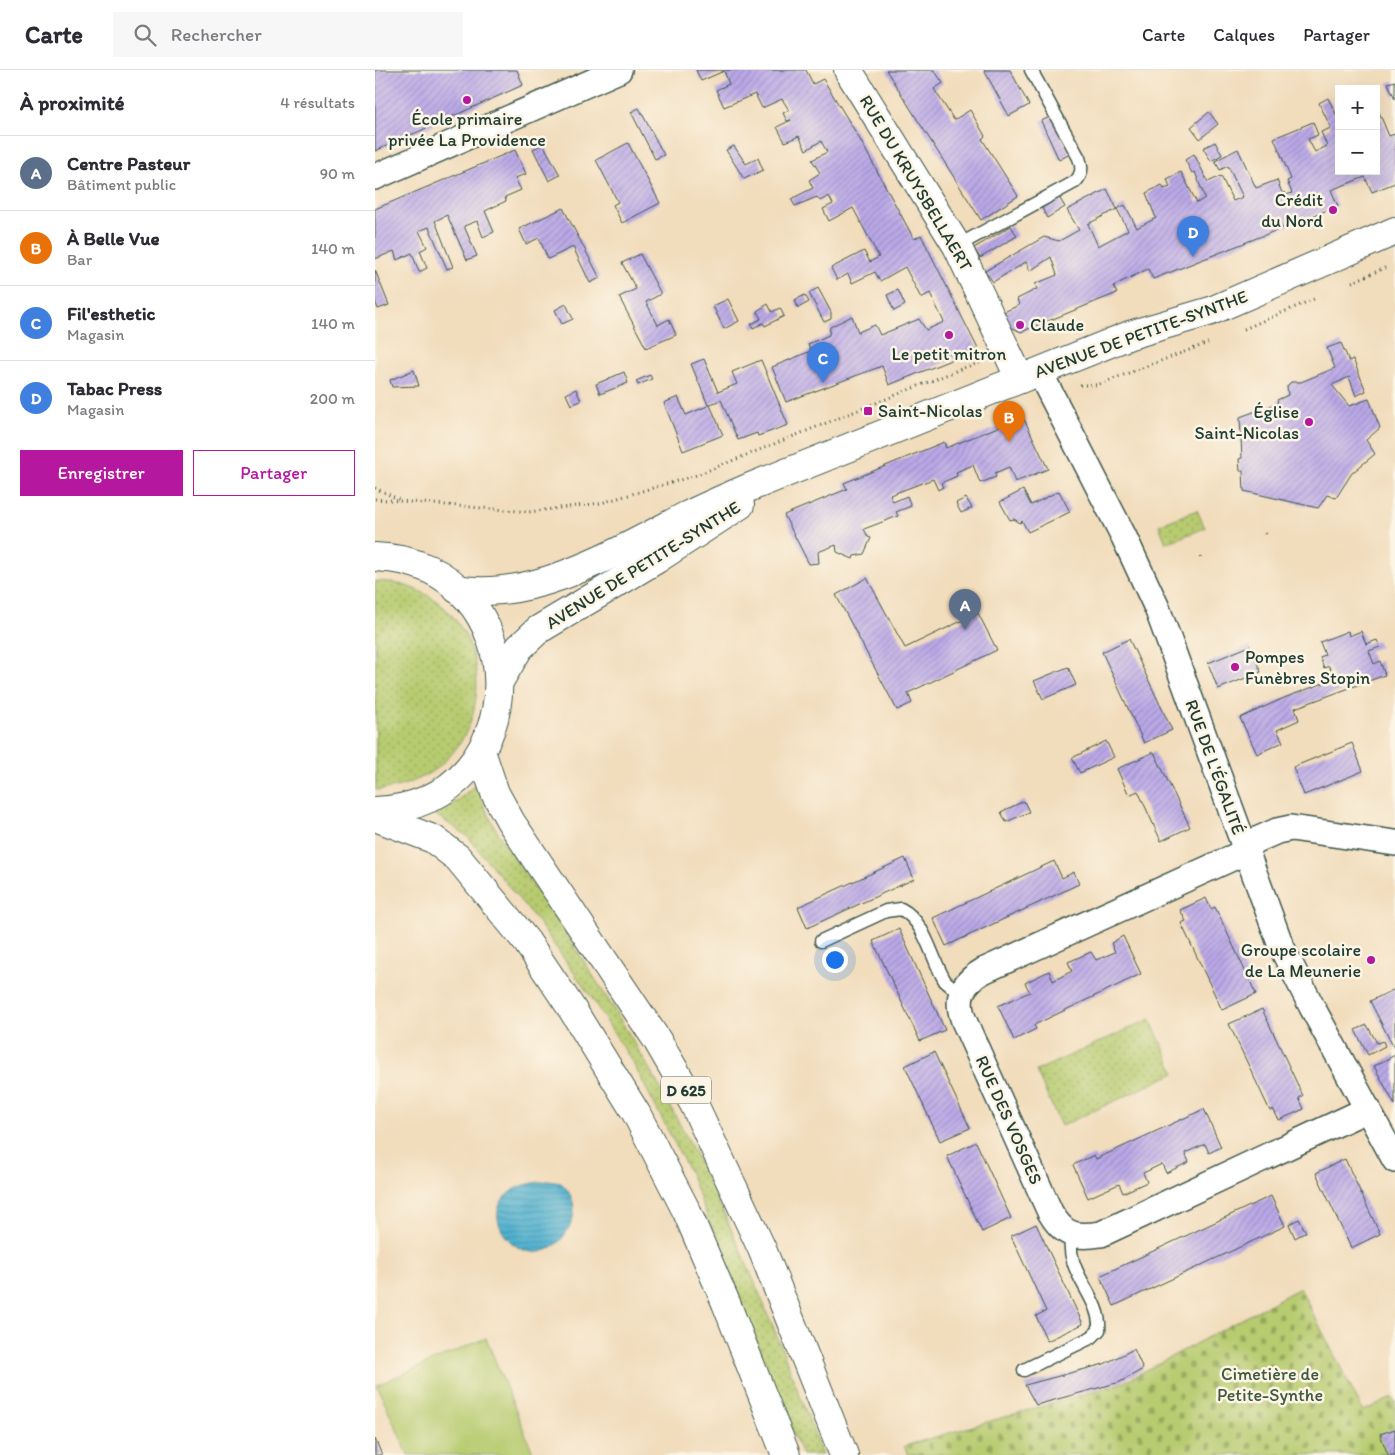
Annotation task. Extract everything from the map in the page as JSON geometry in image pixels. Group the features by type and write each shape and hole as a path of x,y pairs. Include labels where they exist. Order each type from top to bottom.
{"main road":[{"name":"RUE DU KRUYSBELLAERT","path":"848,70 957,246 1029,375"},
{"name":"AVENUE DE PETITE-SYNTHE","path":"457,590 499,592 565,573 619,551 706,506 1130,335 1211,311 1395,231"},
{"name":"AVENUE DE PETITE-SYNTHE","path":"500,680 519,648 538,630 657,559 777,480 802,467"},
{"path":"375,557 416,565 438,575 457,590 478,613 489,634 497,656 500,680 497,712 481,751 461,776 435,795 405,807 375,811"},
{"name":"D 625","path":"481,751 495,793 511,822 657,1040 697,1111 763,1249 844,1455"},
{"path":"375,817 405,826 433,839 458,858 527,942 572,1009 636,1113 687,1212 727,1303 786,1455"}],"street":[{"path":"375,177 619,70"},
{"name":"RUE DE L'ÉGALITÉ","path":"1029,375 1124,537 1157,608 1275,930 1295,975 1395,1160"},
{"path":"962,990 974,976 983,971 1244,849 1277,831 1291,828 1395,843"},
{"name":"RUE DES VOSGES","path":"962,990 960,1006 964,1021 1050,1212 1059,1226 1072,1235"},
{"path":"1072,1235 1101,1234 1369,1109"}],"lane":[{"path":"957,246 1080,178 1082,165 1079,158 1031,70"},
{"path":"821,941 886,911 901,909 909,914 918,925 945,980 951,987 962,990"},
{"path":"1024,1370 1092,1337 1099,1330 1097,1314 1070,1256 1069,1246 1072,1235"}],"path":[{"path":"375,499 495,511 529,512 601,504 697,476 963,368"},
{"path":"375,488 403,501"}],"green space":[{"path":"1197,510 1205,528 1166,543 1159,525"},
{"path":"375,581 419,591 451,614 470,646 477,683 471,720 452,753 421,778 376,790"},
{"path":"476,784 490,819 520,868 553,914 606,996 664,1095 690,1144 739,1246 803,1402 822,1455 802,1455 689,1171 633,1063 591,997 538,922 467,836 433,813 456,802"},
{"path":"1150,1019 1175,1073 1061,1126 1036,1071"},
{"name":"Cimetière de Petite-Synthe","path":"1300,1288 1363,1411 1392,1398 1395,1401 1395,1455 908,1455 904,1446 1122,1383"},
{"path":"486,1338 534,1455 408,1455 377,1385"}],"water":[{"path":"548,1181 561,1183 568,1191 574,1205 572,1221 556,1244 538,1252 520,1248 506,1236 498,1220 501,1203 516,1189"}],"building":[{"path":"375,70 517,70 523,85 375,151"},
{"path":"696,70 806,70 813,84 823,79 858,136 914,239 921,235 978,349 889,385 882,366 786,402 772,367 811,351 808,344 829,335 830,327 852,316 858,332 875,325 880,335 919,319 926,330 944,322 930,293 921,298 905,267 880,281 875,272 852,283 848,274 837,280 831,268 864,251 870,262 879,257 853,208 829,221 823,209 833,204 829,196 820,201 817,197 795,206 791,199 813,188 809,180 820,173 812,160 827,152 821,141 806,150 799,136 785,142 777,127 791,120 787,121 783,113 789,110 782,99 762,108 755,94 724,107 716,90 729,84 724,71 701,81"},
{"path":"886,70 934,70 943,83 934,89 954,120 970,110 985,136 982,139 1018,196 981,220"},
{"path":"984,70 1010,70 1029,105 1009,116"},
{"path":"1395,81 1395,99 1388,83"},
{"path":"1328,98 1335,112 1335,175 1380,175 1380,115 1389,136 1395,134 1395,183 1372,192 1365,177 1331,190 1338,206 1153,279 1148,269 1113,286 1117,293 1021,332 1011,327 1004,312 1019,305 1017,299 1037,289 1035,284 1057,275 1051,257 1030,271 1026,262 993,282 985,271 1044,237 1059,241 1079,230 1067,210 1107,189 1117,209 1125,205 1137,228 1156,218 1146,193 1162,185 1164,189 1170,187 1167,179 1181,172 1197,203 1205,198 1195,172 1192,173 1185,160 1194,154 1208,182 1221,176 1233,201 1243,197 1228,166 1220,170 1215,161 1238,149 1256,188 1277,180 1282,193 1285,192 1286,195 1292,193 1287,181 1291,179 1274,138 1313,122 1318,135 1308,139 1315,152 1327,146 1321,132 1331,128 1319,103","holes":["1117,209 1128,230 1098,246 1088,224"]},
{"path":"639,108 664,155 655,159 631,112"},
{"path":"1209,112 1218,124 1200,139 1191,127"},
{"path":"1052,116 1070,154 1059,160 1041,121"},
{"path":"1215,142 1222,155 1211,161 1203,148"},
{"path":"628,143 660,203 622,223 613,205 618,202 596,160"},
{"path":"543,144 560,175 549,181 533,149"},
{"path":"734,146 746,164 758,158 763,170 744,179 726,150"},
{"path":"515,150 526,174 515,178 521,190 505,197 506,201 485,211 494,232 483,237 477,221 464,226 477,256 467,260 447,215 435,221 453,267 447,269 429,227 419,231 427,247 420,251 427,268 419,272 412,253 397,260 394,251 375,259 375,209"},
{"path":"1059,197 1065,207 1047,218 1042,208"},
{"path":"563,208 600,278 590,283 573,247 548,259 539,238 526,244 519,229"},
{"path":"1011,226 1017,236 980,258 974,248"},
{"path":"640,254 661,294 646,302 658,325 669,319 676,335 646,348 619,297 636,289 622,263"},
{"path":"375,270 389,305 378,309 375,301"},
{"path":"818,288 831,312 831,319 824,322 809,293"},
{"path":"898,290 905,305 894,311 887,295"},
{"path":"805,295 809,302 798,308 795,300"},
{"path":"728,299 739,321 724,329 713,306"},
{"path":"566,304 573,319 562,324 555,310"},
{"path":"768,304 772,312 780,308 784,316 765,326 763,323 753,328 751,324 761,319 757,311"},
{"name":"Église Saint-Nicolas","path":"1341,343 1349,361 1353,359 1366,391 1356,396 1349,377 1332,385 1349,406 1369,399 1380,428 1366,440 1375,454 1352,473 1336,498 1327,495 1318,508 1244,491 1243,471 1240,471 1239,459 1242,458 1240,417 1278,403 1277,400 1288,395 1287,386 1291,382 1301,382 1335,368 1327,348"},
{"path":"704,359 718,392 737,384 732,372 761,360 788,425 758,436 757,433 738,440 721,400 708,405 691,364"},
{"path":"414,370 419,386 392,387 390,380"},
{"path":"624,372 628,383 600,394 596,384"},
{"path":"650,375 652,379 638,385 636,381"},
{"path":"576,389 581,401 571,405 566,394"},
{"path":"678,397 686,415 710,405 723,435 683,451 664,403"},
{"path":"1023,417 1048,469 1015,482 1009,467 995,473 996,477 980,483 973,465 956,472 957,476 941,483 943,487 938,490 933,479 890,495 893,502 907,496 911,506 896,512 898,516 864,529 868,537 871,538 864,554 854,556 853,559 837,552 836,545 818,552 819,563 809,564 784,515 847,489 844,483 944,442 946,448"},
{"path":"1023,490 1031,505 1059,491 1070,512 1028,532 1022,521 1020,523 1014,519 1010,520 1000,502"},
{"path":"966,498 972,508 961,513 956,503"},
{"path":"867,578 905,648 978,613 997,650 908,693 912,703 897,710 836,595"},
{"path":"1348,631 1349,636 1361,631 1366,644 1377,640 1380,647 1369,651 1374,664 1380,661 1385,675 1295,708 1299,720 1277,730 1283,742 1257,754 1240,718 1284,698 1334,679 1329,666 1324,668 1320,657 1325,655 1320,642"},
{"path":"1129,639 1172,730 1144,743 1102,652"},
{"name":"Pompes Funèbres Stopin","path":"1250,646 1261,672 1218,689 1208,663"},
{"path":"1068,667 1076,685 1043,699 1034,681"},
{"path":"1106,741 1114,757 1080,773 1072,758"},
{"path":"1352,743 1363,771 1304,795 1293,767"},
{"path":"1154,752 1190,827 1161,841 1138,791 1129,795 1117,769"},
{"path":"1024,801 1029,812 1006,822 1001,812"},
{"path":"905,858 914,879 807,928 798,907"},
{"path":"1054,861 1062,878 1074,872 1079,884 946,946 933,918"},
{"path":"1206,898 1211,909 1215,907 1256,994 1222,1010 1181,923 1186,921 1180,910"},
{"path":"899,929 945,1030 920,1041 873,941"},
{"path":"1123,936 1141,974 1034,1025 1036,1029 1014,1040 998,1006 1030,992 1025,983 1049,971 1053,981 1072,971 1068,962 1091,952 1096,960 1115,952 1111,943"},
{"path":"1395,989 1395,1050 1370,1001"},
{"path":"1262,1009 1303,1096 1299,1098 1304,1109 1279,1120 1273,1109 1270,1111 1229,1024"},
{"path":"1367,1025 1377,1043 1383,1041 1385,1046 1368,1055 1355,1030"},
{"path":"934,1052 970,1128 940,1141 905,1066"},
{"path":"1395,1055 1395,1105 1374,1066"},
{"path":"1204,1109 1221,1147 1209,1153 1205,1144 1185,1153 1189,1162 1166,1173 1162,1164 1143,1173 1147,1182 1123,1193 1119,1184 1088,1198 1073,1165 1094,1155 1096,1159"},
{"path":"976,1142 1011,1218 982,1232 947,1156"},
{"path":"1345,1159 1380,1234 1351,1248 1316,1173"},
{"path":"1271,1196 1285,1226 1114,1306 1100,1276"},
{"path":"1299,1219 1306,1232 1295,1238 1289,1224"},
{"path":"1036,1224 1083,1324 1047,1341 1036,1316 1046,1311 1011,1236"},
{"path":"1134,1349 1143,1369 1120,1382 1036,1405 1025,1385 1104,1364"},
{"path":"1395,1429 1395,1455 1388,1455 1380,1434"},
{"path":"375,1439 382,1455 375,1455"}],"place":[{"name":"École primaire privée La Providence","path":"467,100"},
{"name":"Crédit du Nord","path":"1333,210"},
{"name":"Tabac Press","path":"1193,257"},
{"name":"Claude","path":"1020,325"},
{"name":"Le petit mitron","path":"949,335"},
{"name":"Fil'esthetic","path":"823,383"},
{"name":"Saint-Nicolas","path":"868,411"},
{"name":"Église Saint-Nicolas","path":"1309,422"},
{"name":"À Belle Vue","path":"1009,442"},
{"name":"Centre Pasteur","path":"965,630"},
{"name":"Pompes Funèbres Stopin","path":"1235,667"},
{"name":"Groupe scolaire de La Meunerie","path":"1371,960"}]}
